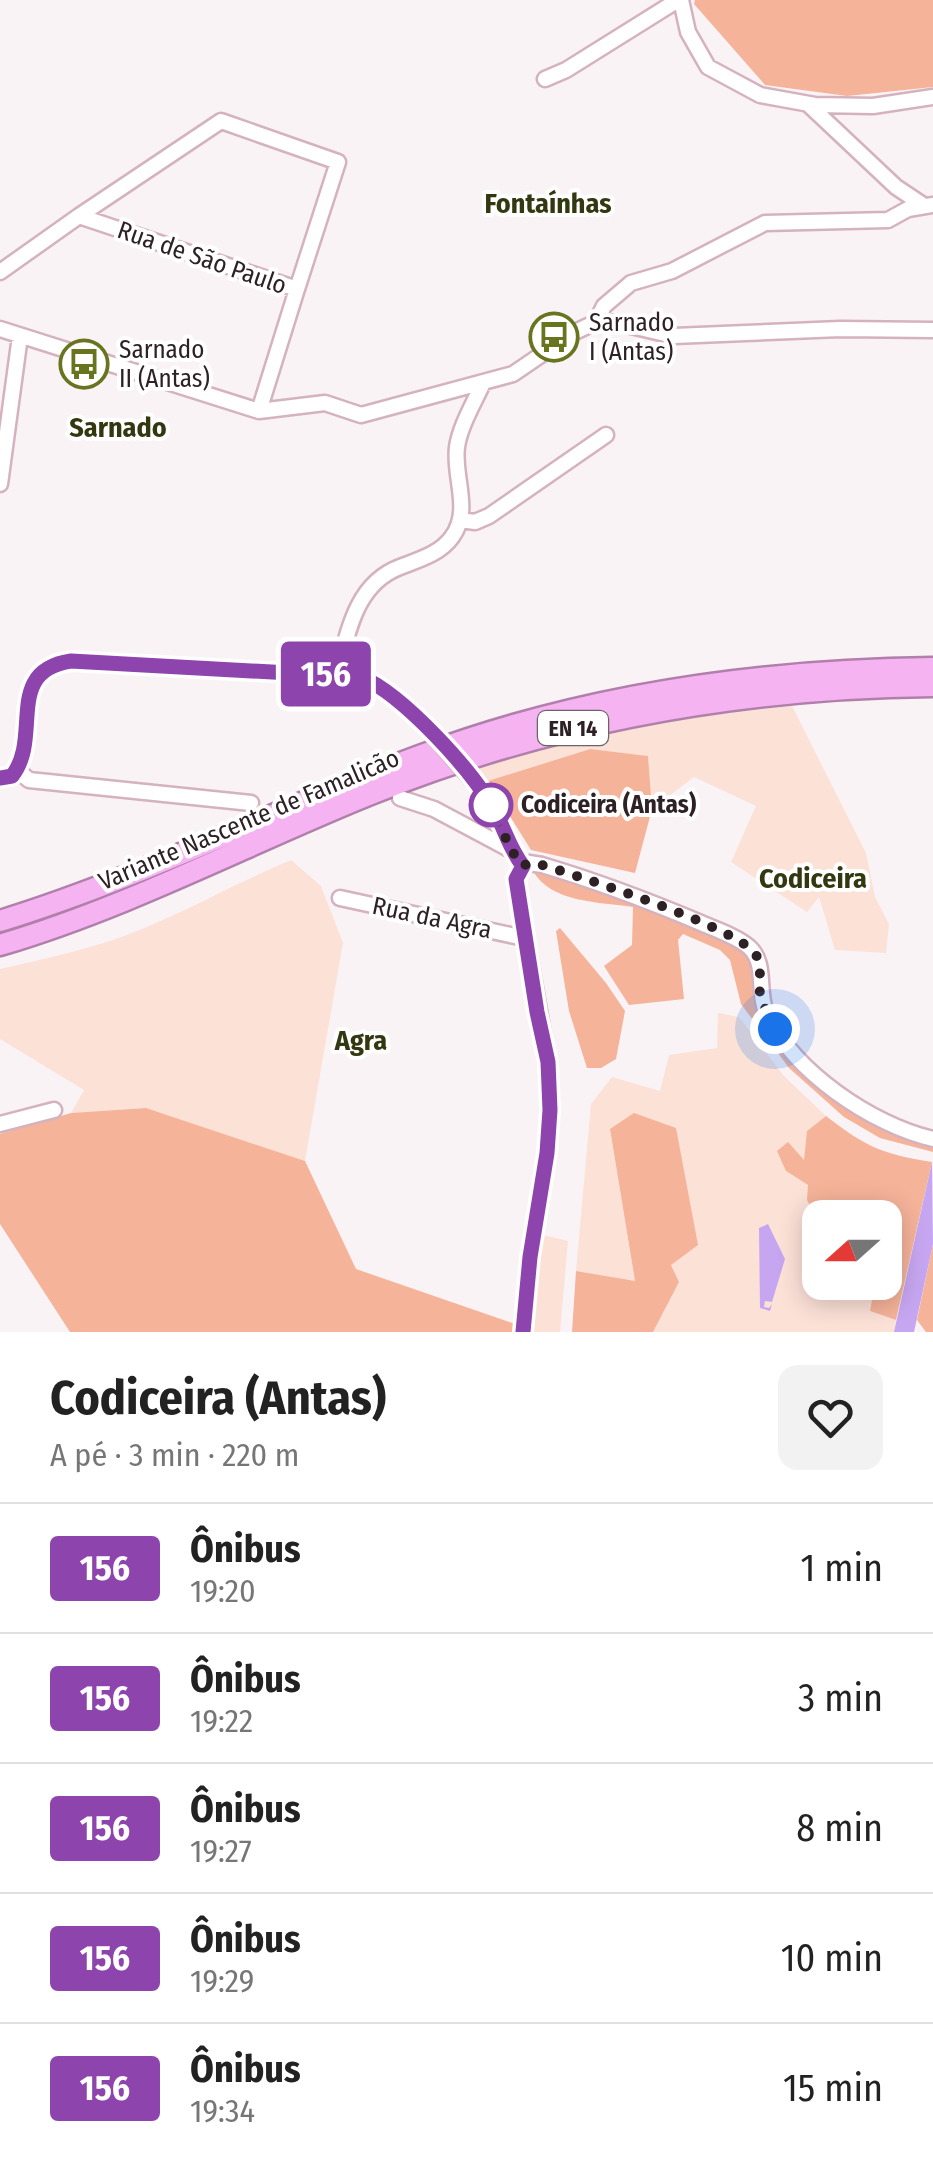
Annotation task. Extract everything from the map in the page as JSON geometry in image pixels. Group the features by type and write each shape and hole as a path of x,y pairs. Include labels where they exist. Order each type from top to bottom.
{"highway":[{"name":"Variante Nascente de Famalicão","path":"0,921 139,873 411,759 529,719 667,690 722,683 933,668"},
{"name":"Variante Nascente de Famalicão","path":"0,945 105,909 386,788 540,736 724,701 933,686"}],"street":[{"path":"545,79 680,0 688,32 708,67 760,95 809,104 873,106 933,97"},
{"path":"809,104 896,187 928,204"},
{"path":"0,272 221,121 338,162 297,289"},
{"path":"596,322 604,306 630,283 672,271 765,223 888,220 928,204"},
{"name":"Rua de São Paulo","path":"79,216 297,289 259,411"},
{"path":"0,329 259,411 325,403 362,415 514,374 574,332 596,322 618,322 674,336 712,337 810,330 933,330"},
{"path":"0,484 20,336"},
{"path":"337,674 354,614 368,586 392,570 432,554 452,537 460,520 457,446 483,383"},
{"path":"460,520 475,522 489,516 606,435"},
{"path":"0,778 12,776 22,760 30,697 36,678 50,664 71,661 362,677 379,685 416,716 482,792 523,866"},
{"path":"17,770 29,780 251,804"},
{"path":"400,798 434,809 511,850"},
{"path":"523,1332 550,1110 548,1062 516,879 529,863 634,896 724,933 750,948 758,957 765,1010 775,1029 800,1058 860,1110 933,1140"},
{"name":"Rua da Agra","path":"340,898 524,938"},
{"path":"0,1124 54,1110"}],"shaded area":[{"path":"695,0 933,0 933,87 847,96 765,85 694,4"},
{"path":"792,706 866,853 875,897 889,924 886,953 835,950 819,897 807,912 731,862 756,806 694,777 652,809 648,756 589,749 488,781 471,765 641,722"},
{"path":"590,749 648,756 652,809 635,873 531,850 488,781"},
{"path":"291,860 321,886 343,943 305,1161 146,1108 71,1113 84,1090 0,1039 0,969 125,936"},
{"path":"538,869 682,921 734,946 751,963 760,1011 815,1077 854,1111 902,1136 933,1145 933,1152 880,1138 844,1117 789,1068 741,1004 730,960 720,950 683,934 678,940 684,999 629,1005 604,966 632,945 633,907 564,895 541,882 533,871"},
{"path":"560,928 625,1011 616,1059 601,1068 587,1068 569,1011 556,931"},
{"path":"718,1013 739,1017 783,1075 826,1116 807,1131 804,1162 786,1171 808,1185 811,1200 802,1200 802,1300 872,1300 870,1311 896,1320 894,1332 653,1332 679,1282 610,1129 635,1282 576,1271 591,1104 612,1077 660,1091 669,1055 717,1048","holes":["768,1224 768,1252 774,1254 772,1302 765,1300 763,1307 769,1309 760,1308 760,1250"]},
{"path":"146,1108 305,1161 356,1269 518,1325 518,1332 70,1332 0,1224 0,1134 71,1113"},
{"path":"634,1113 676,1128 698,1245 671,1265 679,1282 653,1332 572,1332 576,1271 635,1281 610,1129"},
{"path":"826,1116 875,1148 932,1162 902,1294 902,1200 807,1200 808,1185 786,1171 777,1151 788,1142 804,1160 807,1131"},
{"path":"932,1162 933,1244 914,1332 894,1332"},
{"path":"768,1224 785,1259 772,1302 765,1301 764,1307 772,1304 770,1311 760,1308 759,1228"},
{"path":"539,1234 568,1241 560,1332 529,1332"},
{"path":"933,1244 933,1332 926,1332 917,1320"},
{"path":"872,1300 901,1300 896,1320 870,1311"}],"bus line":[{"name":"156","path":"0,778 12,776 22,760 30,697 36,678 50,664 71,661 362,677 379,685 416,716 482,792 523,866 516,879 548,1062 550,1110 523,1332"}],"place":[{"name":"Sarnado I (Antas)","path":"554,337"},
{"name":"Sarnado II (Antas)","path":"84,364"},
{"name":"Codiceira (Antas)","path":"491,805"}],"district":[{"name":"Fontaínhas","path":"548,203"},
{"name":"Sarnado","path":"118,427"},
{"name":"Codiceira","path":"813,878"},
{"name":"Agra","path":"361,1040"}],"route":[{"path":"491,805 511,850 523,866 542,865 634,896 724,933 750,948 758,957 761,996 775,1029"}]}
